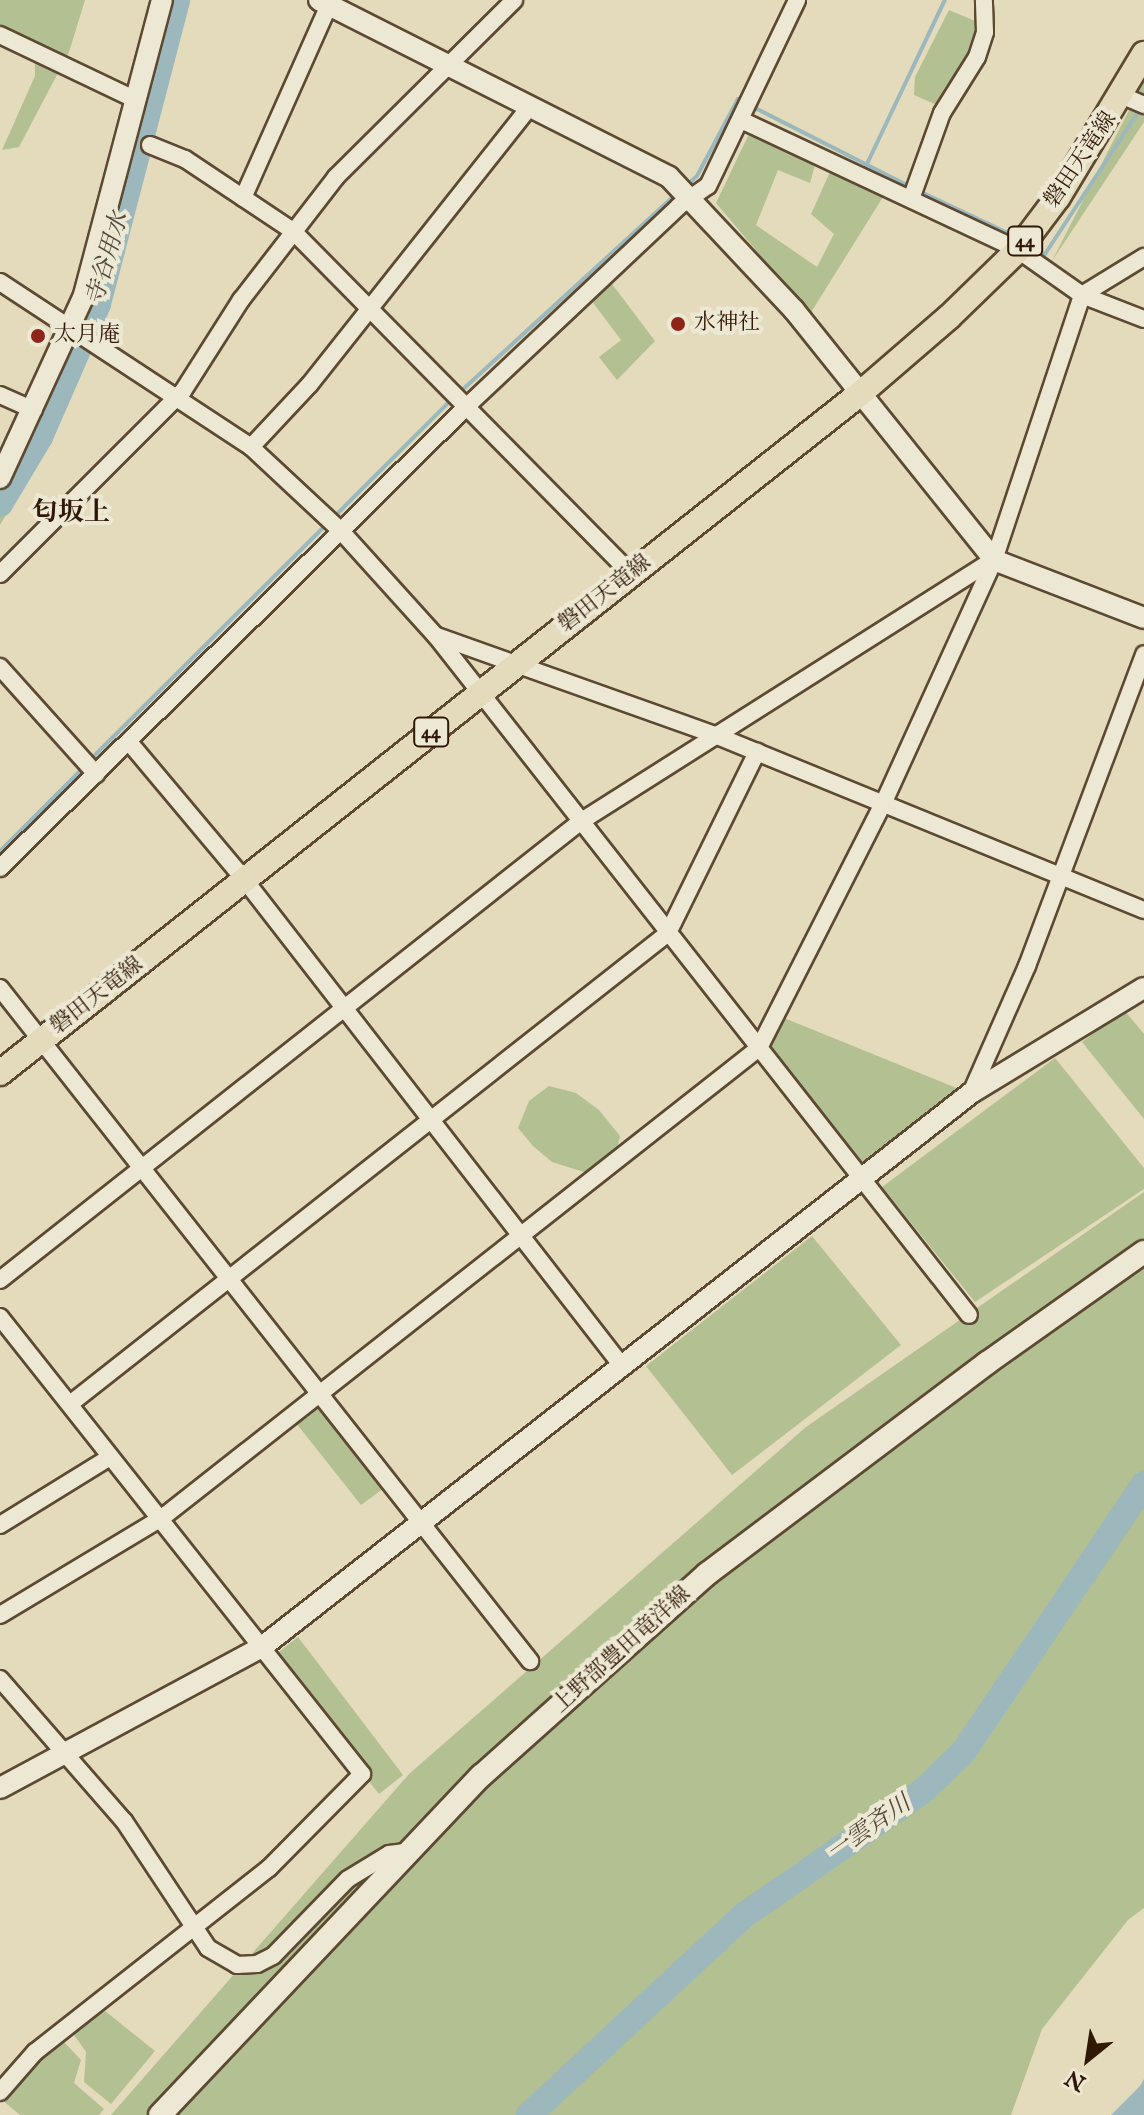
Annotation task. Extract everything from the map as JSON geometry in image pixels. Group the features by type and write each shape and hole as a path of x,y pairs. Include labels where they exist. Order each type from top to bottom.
{"main road":[{"name":"磐田天竜線","path":"0,1073 862,392 1018,250 1134,101 1144,54"},
{"name":"上野部豊田竜洋線","path":"160,2115 405,1852 481,1776 707,1574 974,1372 1144,1252"}],"street":[{"path":"0,478 70,332 162,0"},
{"path":"0,574 177,396 293,231 336,177 514,0"},
{"path":"0,868 465,408 708,186 797,0"},
{"path":"911,199 942,113 977,57 985,32 984,0"},
{"path":"243,198 324,3 669,177 693,198 862,392 994,560 1144,618"},
{"path":"2,40 136,100"},
{"path":"251,447 370,310 530,106"},
{"path":"741,120 1018,250 1082,295 1144,319"},
{"path":"150,145 185,159 293,231 631,574"},
{"path":"0,1615 163,1517 759,1048 883,804 994,560 1082,295 1144,257"},
{"path":"0,282 70,332 177,396 251,447 341,531 436,636 969,1315"},
{"path":"0,395 34,410"},
{"path":"0,1280 580,822 994,560"},
{"path":"436,636 715,735 1144,910"},
{"path":"971,1093 1013,999 1057,876 1144,654"},
{"path":"0,667 96,774"},
{"path":"129,742 244,879 622,1366"},
{"path":"70,1404 668,933 757,752"},
{"path":"0,988 419,1525 530,1661"},
{"path":"0,1788 262,1647 971,1093 1144,988"},
{"path":"0,1317 110,1457 163,1517 362,1774 269,1868 35,2052 0,2092"},
{"path":"0,1525 110,1457"},
{"path":"0,1679 124,1821 195,1929 220,1957 237,1965 257,1964 273,1956 348,1879 389,1854 405,1852"}],"green space":[{"path":"0,0 85,0 69,52 19,147 2,150 35,76 35,52 0,35"},
{"path":"949,10 980,23 982,41 937,105 914,95 915,77"},
{"path":"1144,81 1144,122 1052,261"},
{"path":"749,134 815,165 810,183 778,170 756,225 817,267 834,234 811,214 834,163 883,197 810,314 716,203"},
{"path":"612,284 655,341 617,380 599,357 621,340 591,300"},
{"path":"38,425 55,432 0,525 0,483"},
{"path":"1124,1010 1144,1034 1144,1119 1082,1042"},
{"path":"784,1018 959,1089 862,1165 768,1044"},
{"path":"1055,1058 1144,1168 1144,1189 975,1302 882,1187"},
{"path":"549,1086 576,1093 599,1110 620,1136 616,1153 587,1173 552,1162 518,1128 529,1101"},
{"path":"1144,1192 1144,1908 1128,1920 1042,2029 1011,2115 111,2115 409,1774 806,1427"},
{"path":"812,1236 901,1345 732,1475 646,1366"},
{"path":"320,1405 384,1488 361,1505 296,1423"},
{"path":"298,1637 403,1775 379,1794 271,1658"},
{"path":"105,2011 155,2051 111,2104 84,2082 86,2052 72,2032"},
{"path":"64,2042 81,2060 74,2083 104,2109 99,2115 20,2115 1,2099 29,2059"}],"water":[{"path":"1144,2079 1144,2115 1111,2115 1140,2086"}],"waterway":[{"name":"寺谷用水","path":"0,504 40,437 98,304 177,0"},
{"path":"866,166 945,0"},
{"path":"687,185 697,176 738,99 744,102"},
{"path":"751,106 911,187"},
{"path":"1030,246 1045,254 1141,108"},
{"path":"919,191 1016,237"},
{"path":"460,392 677,193"},
{"path":"332,519 453,398"},
{"path":"91,759 326,525"},
{"path":"0,851 85,766"},
{"name":"一雲斉川","path":"529,2115 743,1916 923,1791 964,1751 1144,1484"}],"place":[{"name":"水神社","path":"678,324"},
{"name":"太月庵","path":"38,336"}],"district":[{"name":"匂坂上","path":"71,513"}]}
